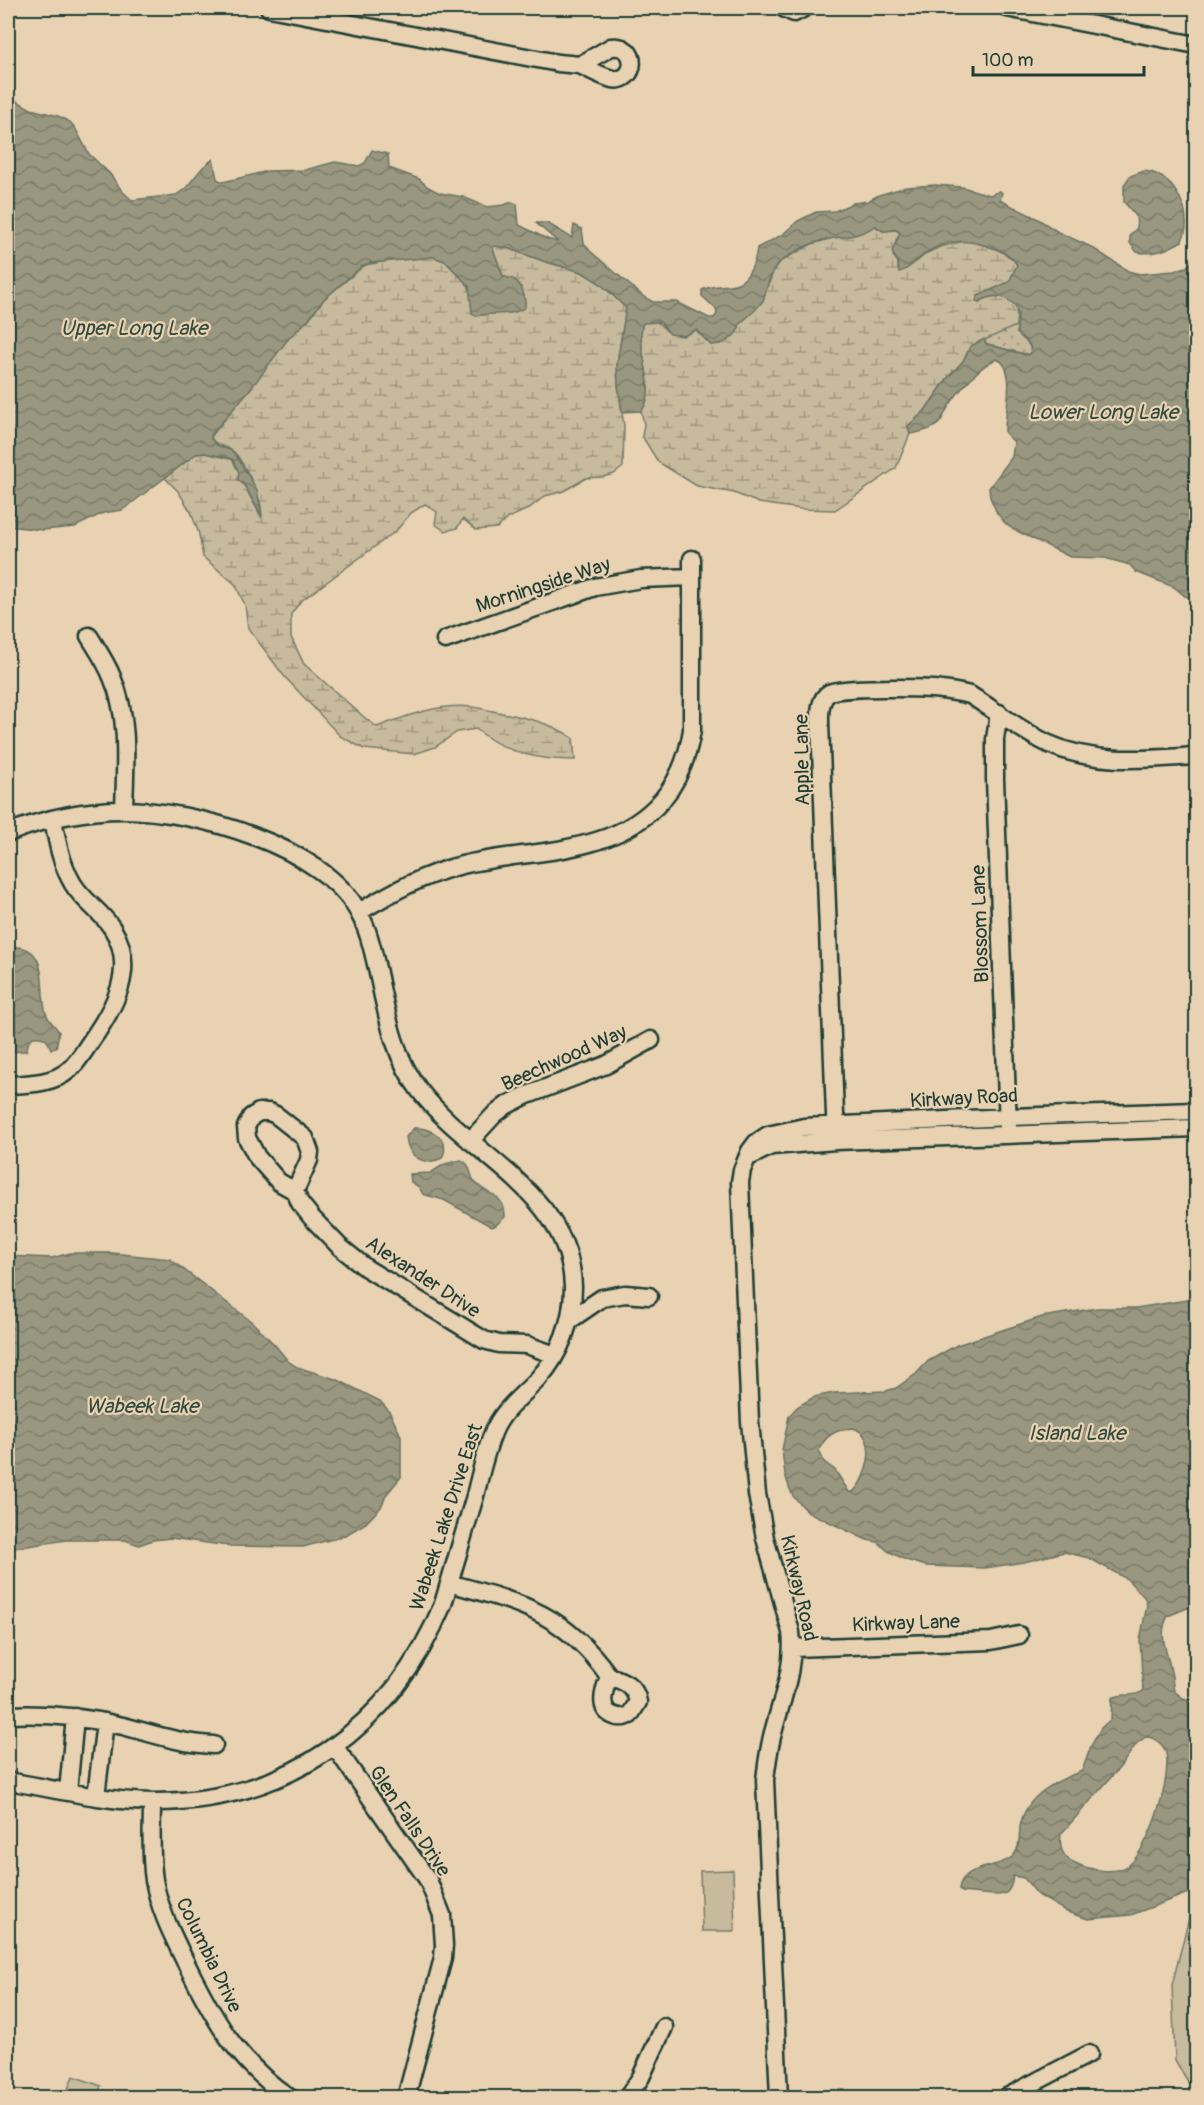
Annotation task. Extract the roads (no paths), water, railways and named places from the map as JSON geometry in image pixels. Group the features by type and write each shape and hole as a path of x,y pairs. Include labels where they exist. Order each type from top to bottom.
{"street":[{"path":"268,8 558,63 580,65"},
{"path":"783,8 794,13 804,8"},
{"path":"1007,8 1197,45"},
{"path":"359,912 408,884 440,871 465,864 596,842 631,827 650,813 676,781 690,744 693,717 692,559"},
{"name":"Morningside Way","path":"445,640 595,587 641,579 692,577"},
{"path":"89,636 112,675 121,703 125,741 124,810"},
{"name":"Apple Lane","path":"836,1133 820,723 822,702 829,693 836,691 943,690 970,695 1049,744 1088,756 1112,759 1197,756"},
{"name":"Blossom Lane","path":"999,714 995,739 995,778 1009,1134"},
{"name":"Wabeek Lake Drive East","path":"8,833 52,819 86,813 124,810 168,814 202,820 289,851 334,880 359,912 370,940 400,1058 418,1089 470,1141 538,1202 558,1230 567,1250 573,1287 570,1320 555,1355 537,1380 510,1405 492,1434 435,1624 410,1670 386,1701 356,1730 335,1747 286,1774 242,1790 196,1799 152,1802 68,1792 8,1781"},
{"path":"8,1085 43,1081 66,1072 102,1026 120,989 122,957 116,936 104,919 85,902 72,882 62,861 52,819"},
{"name":"Beechwood Way","path":"470,1141 494,1115 507,1106 525,1096 606,1065 651,1040"},
{"name":"Kirkway Road","path":"836,1133 1008,1117 1197,1111"},
{"name":"Alexander Drive","path":"295,1191 309,1160 310,1152 304,1138 269,1112 251,1117 246,1127 247,1138 257,1157 279,1182 295,1191 300,1203 340,1247 366,1268 484,1340 499,1344 527,1344 555,1355"},
{"name":"Kirkway Road","path":"779,2097 765,1780 770,1749 790,1672 793,1648 791,1632 765,1538 754,1456 740,1198 742,1170 747,1158 756,1143 768,1135 804,1127 836,1133 1009,1134 1197,1128"},
{"path":"570,1320 602,1298 625,1294 649,1296"},
{"path":"449,1583 512,1600 555,1620 586,1646 609,1676"},
{"name":"Kirkway Lane","path":"793,1648 992,1641 1019,1635"},
{"path":"8,1715 51,1714 75,1717 105,1722 176,1741 214,1745"},
{"path":"68,1792 75,1717"},
{"path":"96,1796 105,1722"},
{"name":"Glen Falls Drive","path":"335,1747 428,1880 442,1914 444,1945 440,1975 406,2097"},
{"name":"Columbia Drive","path":"152,1802 152,1861 159,1902 171,1932 210,2012 220,2027 249,2063 280,2091 291,2097"},
{"path":"627,2097 641,2077 664,2027"},
{"path":"1005,2097 1089,2054"}],"water":[{"name":"Upper Long Lake","path":"8,96 31,109 58,116 70,122 89,154 132,200 176,195 185,189 203,167 213,159 217,179 223,182 268,171 305,170 335,162 359,166 365,163 372,150 388,154 389,168 419,179 440,193 463,197 487,207 512,202 517,204 519,225 547,239 558,242 536,223 547,223 572,238 574,225 582,229 584,243 590,251 644,297 653,302 677,302 709,318 714,318 717,314 716,309 702,296 702,290 740,282 745,278 755,260 757,248 782,235 798,221 816,212 835,211 853,203 868,201 879,195 906,187 935,185 962,187 990,195 1000,191 1002,193 1000,200 1058,232 1091,247 1128,271 1140,274 1174,271 1192,262 1195,252 1192,234 1194,212 1196,212 1196,600 1185,596 1174,587 1136,572 1130,565 1105,558 1070,557 1005,523 997,513 989,488 1012,457 1014,442 1005,433 1007,371 997,359 983,367 969,380 937,425 928,430 910,434 908,426 924,412 963,361 971,346 984,339 986,344 1030,354 1029,344 1017,333 1018,314 1015,305 997,296 976,301 978,296 1009,282 1017,265 1009,256 998,250 981,244 957,242 934,248 907,269 899,272 898,262 892,252 900,233 896,230 883,231 875,226 856,235 813,243 792,253 780,262 771,275 761,303 740,323 734,336 726,341 711,345 696,330 683,336 670,334 660,322 643,323 641,333 648,392 641,411 622,412 618,385 617,364 626,308 601,284 582,272 494,246 493,249 503,276 519,284 524,295 525,307 515,312 476,316 472,313 469,286 445,261 433,257 370,263 361,267 324,299 308,320 288,339 252,387 211,435 211,439 217,445 236,455 257,490 262,516 243,483 238,480 239,472 232,459 205,453 196,454 122,510 103,513 75,527 43,530 8,526"},
{"path":"1144,171 1153,173 1169,183 1180,199 1186,217 1186,229 1182,241 1149,253 1137,252 1130,243 1130,235 1137,228 1136,216 1124,202 1124,185 1130,176"},
{"path":"8,947 22,947 37,959 46,1013 59,1032 56,1048 51,1049 42,1037 33,1037 26,1051 8,1052"},
{"path":"414,1128 433,1132 442,1140 444,1151 442,1158 435,1161 423,1161 413,1155 406,1137"},
{"path":"461,1160 468,1165 474,1181 502,1203 505,1217 492,1227 444,1200 423,1194 419,1187 411,1182 410,1174 430,1173 445,1164"},
{"name":"Wabeek Lake","path":"70,1253 112,1253 170,1259 252,1322 288,1361 297,1367 338,1380 380,1401 389,1411 401,1436 401,1477 386,1495 381,1507 366,1523 344,1536 303,1547 229,1546 171,1538 153,1540 139,1545 125,1540 66,1540 8,1549 8,1256 52,1258"},
{"name":"Island Lake","path":"1187,1300 1196,1302 1196,1607 1187,1608 1168,1616 1163,1637 1174,1691 1183,1698 1196,1701 1196,1890 1131,1915 1088,1919 1067,1912 1038,1895 1024,1878 1013,1876 1007,1893 1003,1894 962,1892 959,1889 966,1875 1012,1857 1018,1847 1020,1827 1028,1806 1052,1785 1082,1771 1091,1746 1101,1728 1111,1719 1112,1698 1143,1691 1140,1640 1147,1605 1145,1598 1127,1579 1089,1558 1064,1552 1024,1562 985,1568 926,1566 906,1560 888,1551 878,1542 867,1540 808,1512 793,1496 789,1487 782,1450 789,1416 797,1407 814,1397 834,1393 886,1391 896,1388 916,1374 928,1361 957,1345 1042,1317 1097,1308 1136,1308","holes":["853,1428 861,1433 869,1448 863,1478 853,1492 849,1492 835,1470 824,1462 819,1450 825,1440 833,1434","1146,1737 1159,1742 1166,1753 1166,1779 1151,1829 1137,1857 1129,1865 1109,1871 1087,1868 1071,1861 1062,1852 1061,1834 1120,1767 1137,1743"]}],"water label":[{"name":"Lower Long Lake","path":"1103,412"}]}
